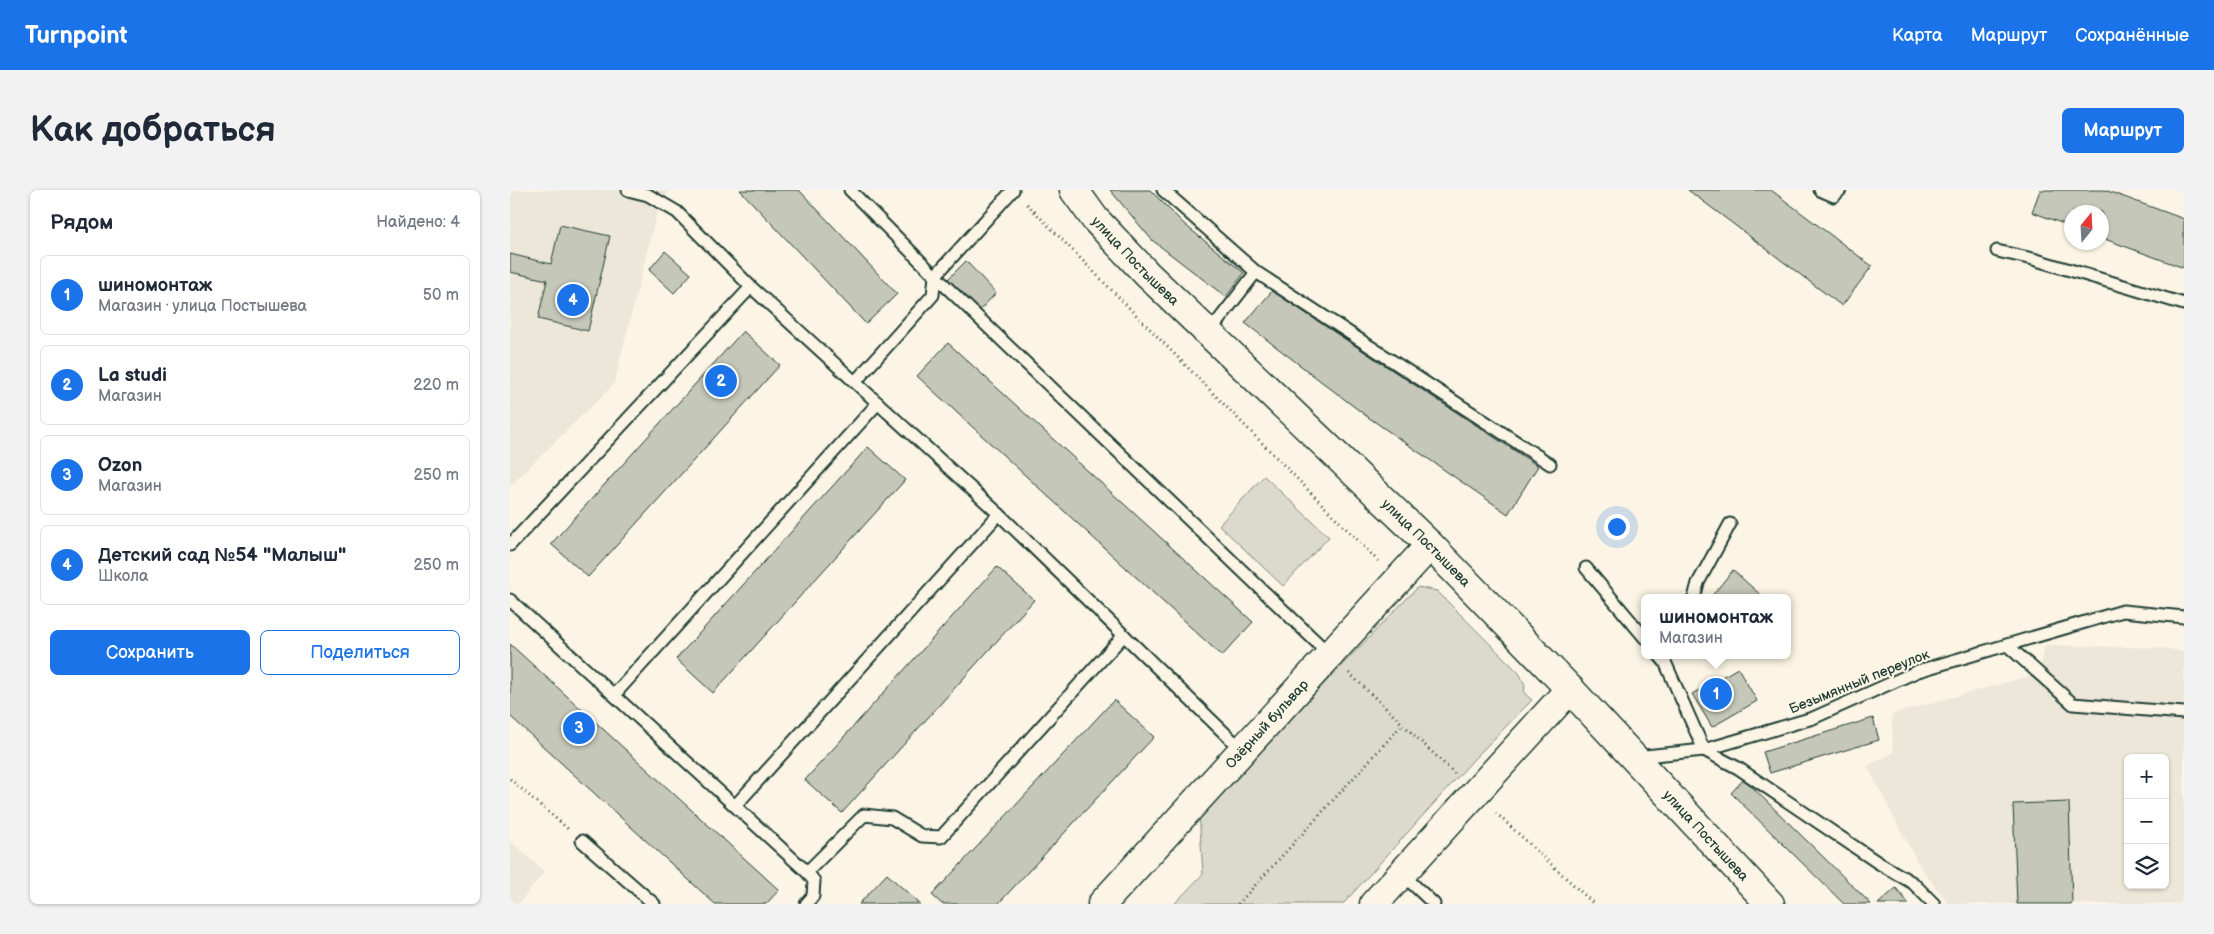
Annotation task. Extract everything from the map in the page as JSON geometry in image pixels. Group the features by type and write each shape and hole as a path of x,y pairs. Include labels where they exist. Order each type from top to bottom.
{"main road":[{"name":"улица Постышева","path":"1074,190 1095,219 1208,334 1430,545 1570,689 1770,904"},
{"name":"Озёрный бульвар","path":"1102,904 1430,545"},
{"path":"1374,904 1570,689"}],"lane":[{"path":"628,190 648,195 677,212 751,287 999,514 1243,751"},
{"path":"850,190 935,276 1330,656"},
{"path":"1163,190 1256,272 1550,464"},
{"path":"1820,190 1834,196 1840,190"},
{"path":"855,382 933,295 935,276 1017,194"},
{"path":"1997,251 2033,258 2184,304"},
{"path":"1208,334 1256,272"},
{"path":"510,545 751,287"},
{"path":"614,695 878,403"},
{"path":"736,806 999,514"},
{"path":"1695,594 1698,583 1730,524"},
{"path":"1586,568 1641,633"},
{"path":"510,600 807,872 814,881 814,896 806,904"},
{"name":"Безымянный переулок","path":"1633,757 1704,750 1813,718 1918,671 2123,611 2184,617"},
{"path":"807,872 864,815 892,818 922,836 941,837 1124,635"},
{"path":"2007,645 2073,704 2184,713"},
{"path":"1664,659 1704,750 1738,768 1877,862 1913,883 1934,904"},
{"path":"582,841 654,904"},
{"path":"1402,874 1434,904"}],"path":[{"path":"1017,194 1398,581"},
{"path":"1238,904 1402,725"},
{"path":"510,779 582,841"}],"shaded area":[{"path":"510,190 669,190 656,216 614,384 510,486"},
{"path":"1264,476 1329,537 1283,586 1219,525"},
{"path":"1418,587 1437,591 1519,673 1525,685 1524,693 1532,700 1474,759 1343,904 1174,904 1203,874 1199,812"},
{"path":"2045,645 2164,648 2184,652 2184,904 1949,904 1920,867 1867,766 1893,753 1892,714 2040,673"},
{"path":"510,841 545,872 518,904 510,904"}],"building":[{"path":"740,190 799,190 897,294 866,324"},
{"path":"1110,190 1150,190 1184,224 1244,273 1226,297 1152,240"},
{"path":"1688,190 1771,190 1872,266 1842,306"},
{"path":"2040,190 2105,190 2184,219 2184,268 2109,241 2109,205 2064,205 2064,224 2032,212"},
{"path":"560,225 610,236 588,331 538,319 547,280 510,272 510,254 551,264"},
{"path":"665,251 691,274 674,293 649,270"},
{"path":"966,261 996,293 979,311 948,279"},
{"path":"1272,291 1538,466 1508,514 1365,415 1245,323"},
{"path":"743,331 780,365 588,577 551,544"},
{"path":"948,343 1253,622 1222,656 917,376"},
{"path":"868,447 905,480 713,693 676,659"},
{"path":"997,567 1034,600 842,813 805,780"},
{"path":"1733,570 1760,594 1713,594"},
{"path":"510,644 779,890 766,904 715,904 510,716"},
{"path":"1738,668 1757,701 1712,727 1692,694"},
{"path":"1114,700 1154,737 998,904 942,904 932,895"},
{"path":"1873,718 1879,740 1770,773 1763,752"},
{"path":"1744,779 1871,904 1844,904 1731,793"},
{"path":"2069,802 2072,904 2017,904 2013,804"},
{"path":"887,874 920,904 859,904"},
{"path":"1896,888 1909,904 1878,904"}],"place":[{"name":"Детский сад №54 \"Малыш\"","path":"573,300"},
{"name":"La studi","path":"721,381"},
{"name":"шиномонтаж","path":"1716,694"},
{"name":"Ozon","path":"579,728"}]}
